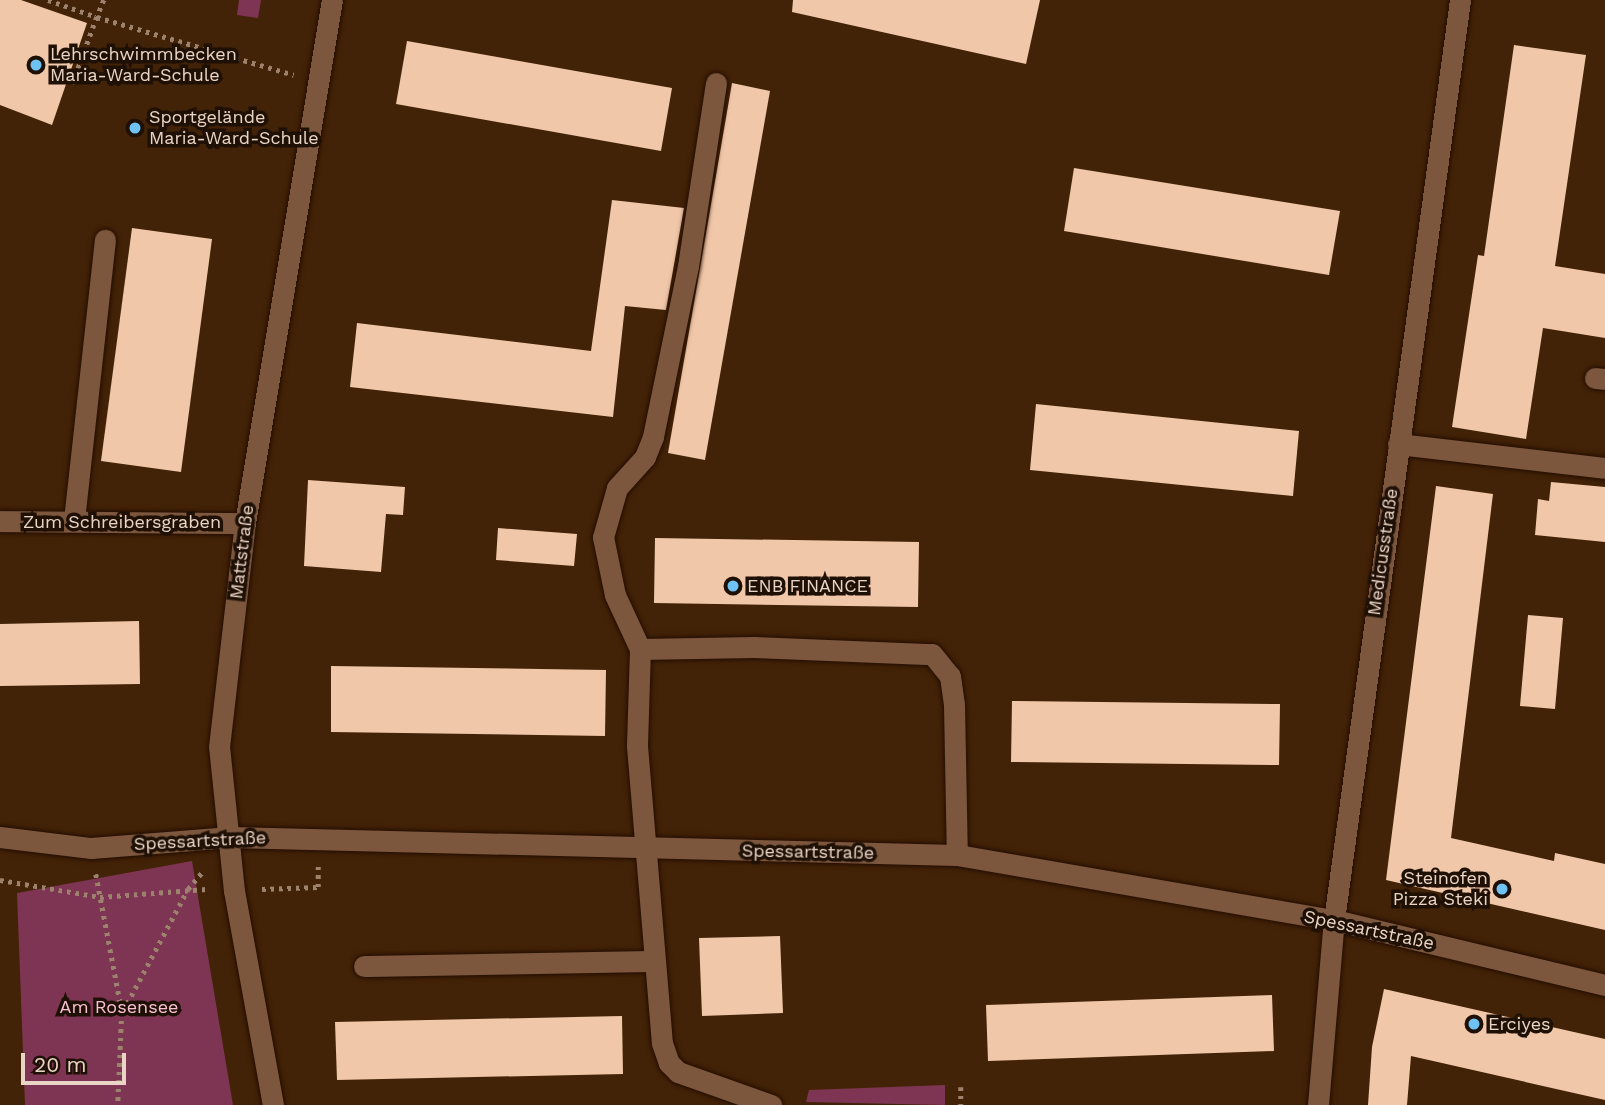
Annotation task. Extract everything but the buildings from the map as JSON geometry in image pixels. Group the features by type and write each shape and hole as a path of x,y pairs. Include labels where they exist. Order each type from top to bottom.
{"street":[{"name":"Mattstraße","path":"272,1105 234,891 231,836 219,747 245,523 332,0"},
{"name":"Medicusstraße","path":"1318,1105 1334,920 1460,0"},
{"path":"716,83 688,266 653,437 645,457 617,488 603,537 615,595 640,649 637,746 654,961 668,1063 678,1072 771,1105"},
{"path":"74,520 105,240"},
{"path":"1398,444 1605,468"},
{"name":"Zum Schreibersgraben","path":"0,521 245,523"},
{"path":"640,649 754,646 932,654 950,676 954,705 957,855"},
{"name":"Spessartstraße","path":"0,837 91,848 231,836 957,855 1334,920 1605,985"},
{"path":"363,966 654,961"}],"path":[{"path":"48,0 97,17 318,81"},
{"path":"71,88 104,0"},
{"path":"122,1012 188,889 231,836"},
{"path":"0,880 100,897 188,889 234,891 318,887 318,839"},
{"path":"91,848 122,1012 118,1105"},
{"path":"961,1087 961,1105"}],"green space":[{"path":"239,0 261,0 258,18 237,15"},
{"name":"Am Rosensee","path":"192,861 233,1105 25,1105 17,893"},
{"path":"945,1085 945,1105 806,1102 809,1090"}],"place":[{"name":"Lehrschwimmbecken Maria-Ward-Schule","path":"36,65"},
{"name":"Sportgelände Maria-Ward-Schule","path":"135,128"},
{"name":"ENB FINANCE","path":"733,586"},
{"name":"Steinofen Pizza Steki","path":"1502,889"},
{"name":"Erciyes","path":"1474,1024"}]}
